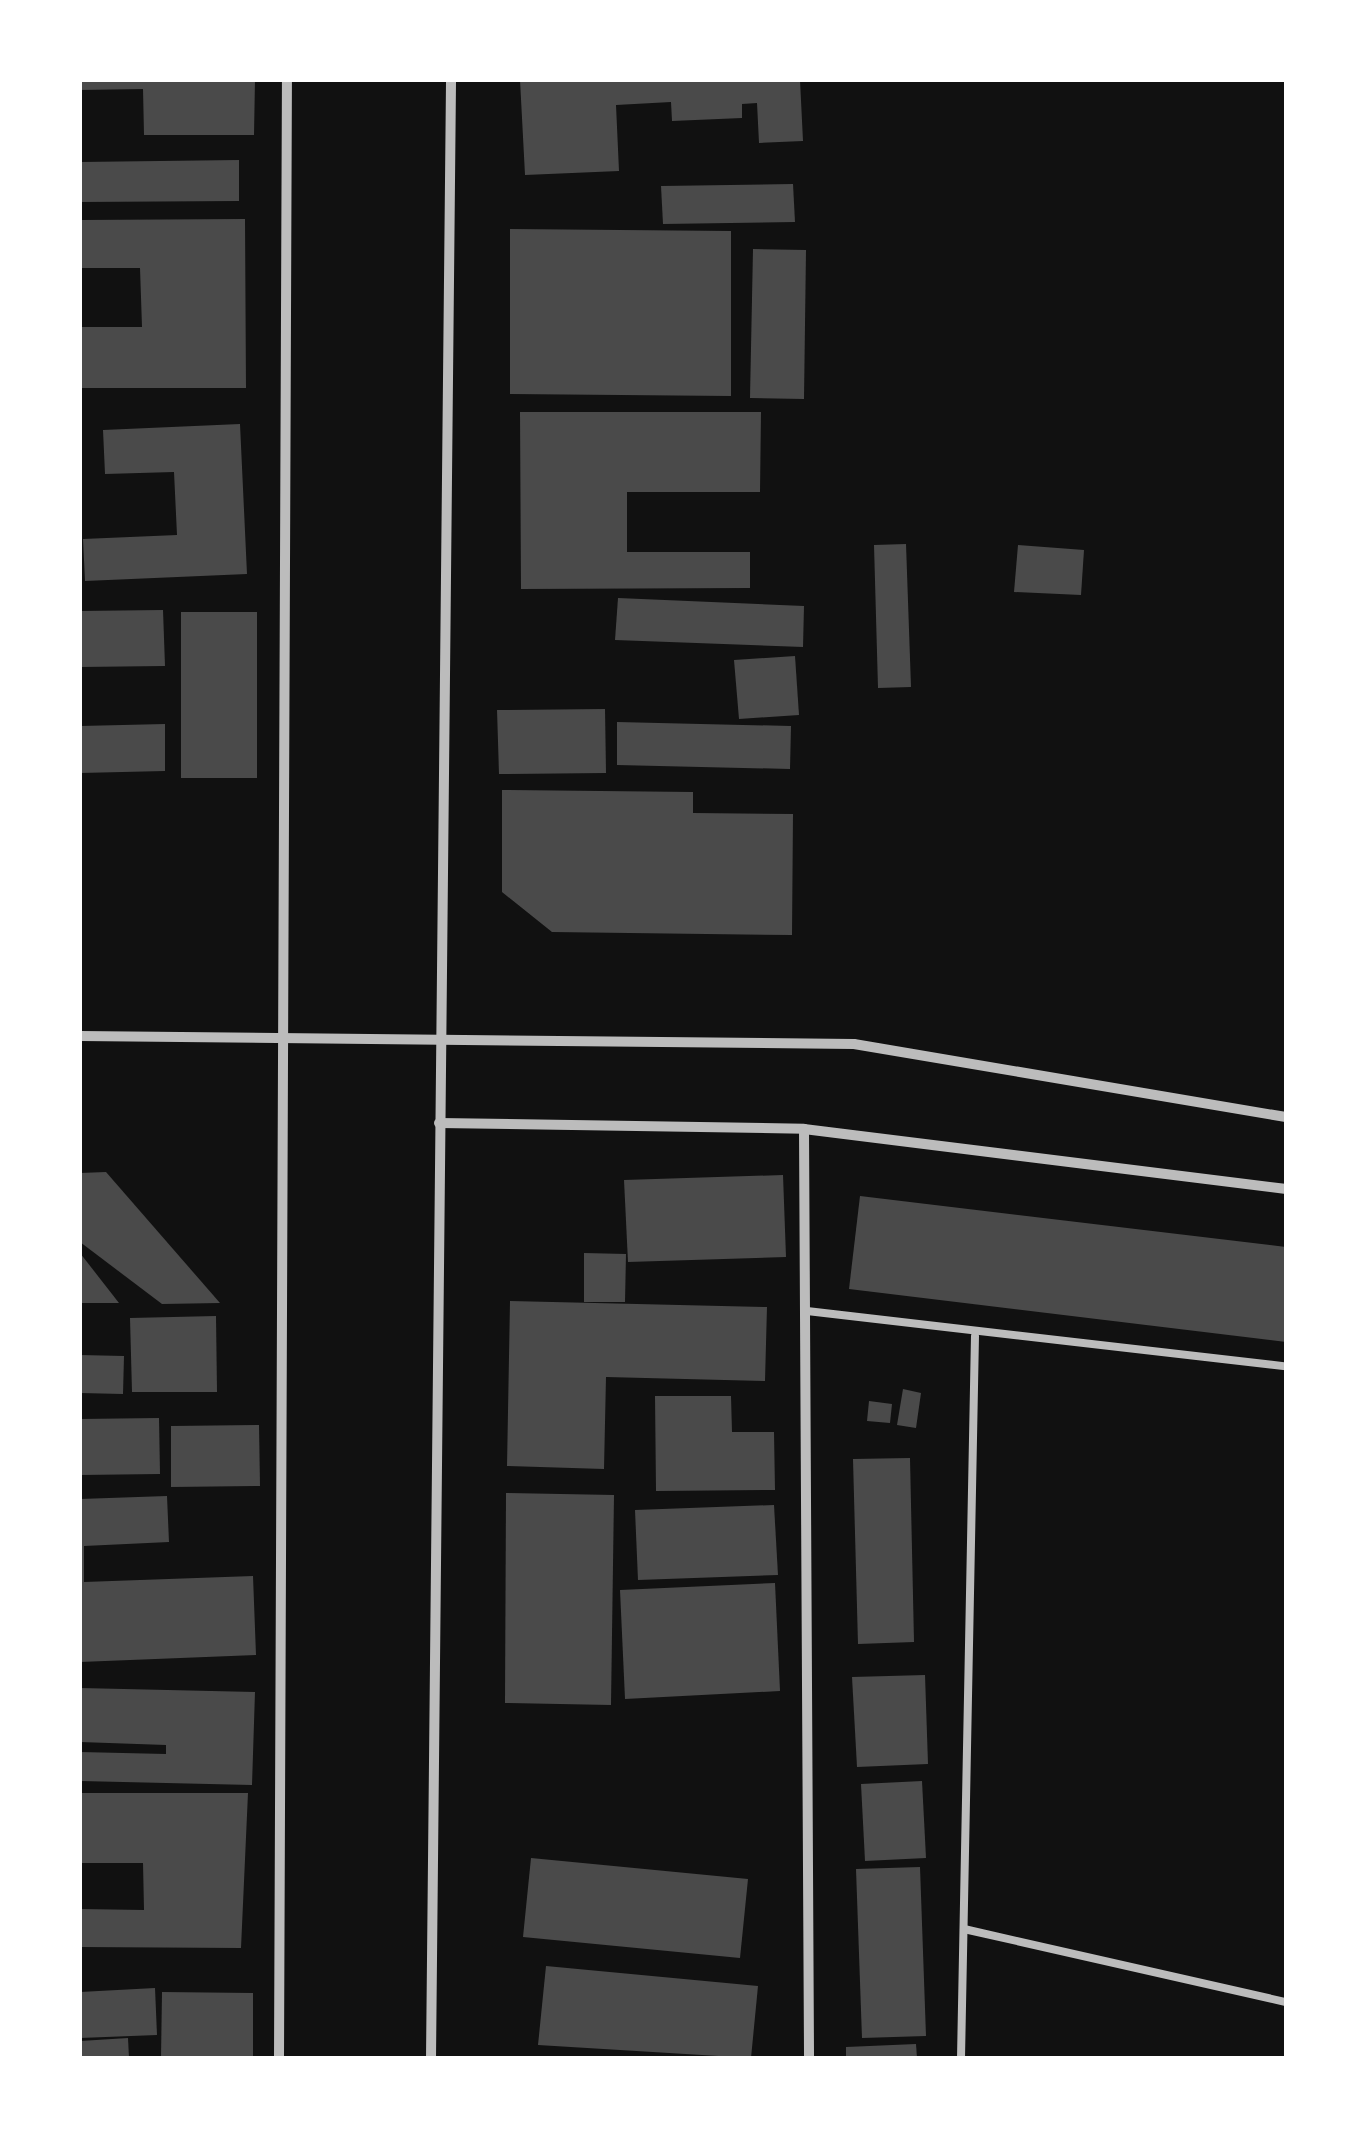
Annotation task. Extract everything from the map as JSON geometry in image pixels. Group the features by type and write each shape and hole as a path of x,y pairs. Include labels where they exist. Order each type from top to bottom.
{"street":[{"path":"279,2058 288,1034 287,80"},
{"path":"431,2058 451,80"},
{"path":"80,1036 440,1034 939,1052 1286,1117"},
{"path":"440,1123 804,1129 1286,1190"},
{"path":"804,1129 809,2058"}],"lane":[{"path":"807,1311 975,1336 1286,1366"},
{"path":"961,2058 975,1336"},
{"path":"964,1929 1286,2002"}],"building":[{"path":"80,80 255,80 254,135 144,135 143,89 80,90"},
{"path":"520,80 800,80 803,141 759,143 757,103 742,104 742,118 672,121 671,102 616,105 619,171 525,175"},
{"path":"239,160 239,201 80,202 80,162"},
{"path":"793,184 795,222 663,224 661,186"},
{"path":"245,219 246,388 80,388 80,327 142,327 140,268 80,268 80,220"},
{"path":"510,229 731,231 731,396 510,394"},
{"path":"753,249 806,250 804,399 750,398"},
{"path":"520,412 761,412 760,492 627,492 627,552 750,552 750,588 521,589"},
{"path":"240,424 247,574 85,581 83,539 177,535 174,472 105,474 103,430"},
{"path":"906,544 911,687 878,688 874,545"},
{"path":"1018,545 1084,550 1081,595 1014,592"},
{"path":"618,598 804,606 803,647 615,640"},
{"path":"163,610 165,666 80,667 80,611"},
{"path":"181,612 257,612 257,778 181,778"},
{"path":"795,656 799,715 739,719 734,660"},
{"path":"605,709 606,773 499,774 497,710"},
{"path":"617,722 791,726 790,769 617,765"},
{"path":"165,724 165,771 80,773 80,726"},
{"path":"502,790 693,792 693,813 793,814 792,935 552,932 502,892"},
{"path":"106,1172 220,1303 162,1304 80,1242 80,1173"},
{"path":"783,1175 786,1257 628,1262 624,1180"},
{"path":"860,1196 1286,1247 1286,1342 849,1289"},
{"path":"80,1253 119,1303 80,1303"},
{"path":"584,1253 626,1254 625,1302 584,1302"},
{"path":"510,1301 767,1307 765,1381 606,1377 604,1469 507,1466"},
{"path":"216,1316 217,1392 132,1392 130,1318"},
{"path":"80,1355 124,1356 123,1394 80,1393"},
{"path":"903,1389 921,1393 916,1428 897,1425"},
{"path":"655,1396 731,1396 732,1432 774,1432 775,1490 656,1491"},
{"path":"869,1401 892,1404 890,1423 867,1421"},
{"path":"159,1418 160,1474 80,1475 80,1419"},
{"path":"259,1425 260,1486 171,1487 171,1426"},
{"path":"910,1458 914,1642 858,1644 853,1459"},
{"path":"506,1493 614,1495 611,1705 505,1703"},
{"path":"167,1496 169,1542 84,1546 84,1582 253,1576 256,1655 80,1662 80,1499"},
{"path":"774,1505 778,1575 638,1580 635,1510"},
{"path":"775,1583 780,1691 625,1699 620,1590"},
{"path":"925,1675 928,1764 857,1767 852,1677"},
{"path":"80,1688 255,1692 252,1785 80,1781 80,1752 166,1754 166,1745 80,1742"},
{"path":"922,1781 926,1858 865,1861 861,1784"},
{"path":"80,1793 248,1793 241,1948 80,1947 80,1909 144,1910 143,1863 80,1863"},
{"path":"531,1858 748,1879 740,1958 523,1937"},
{"path":"920,1867 926,2036 862,2038 856,1869"},
{"path":"546,1966 758,1986 751,2058 538,2045"},
{"path":"155,1988 157,2035 80,2038 80,1992"},
{"path":"162,1992 253,1993 253,2058 161,2058"},
{"path":"128,2038 129,2058 80,2058 80,2041"},
{"path":"916,2044 917,2058 846,2058 846,2047"}]}
